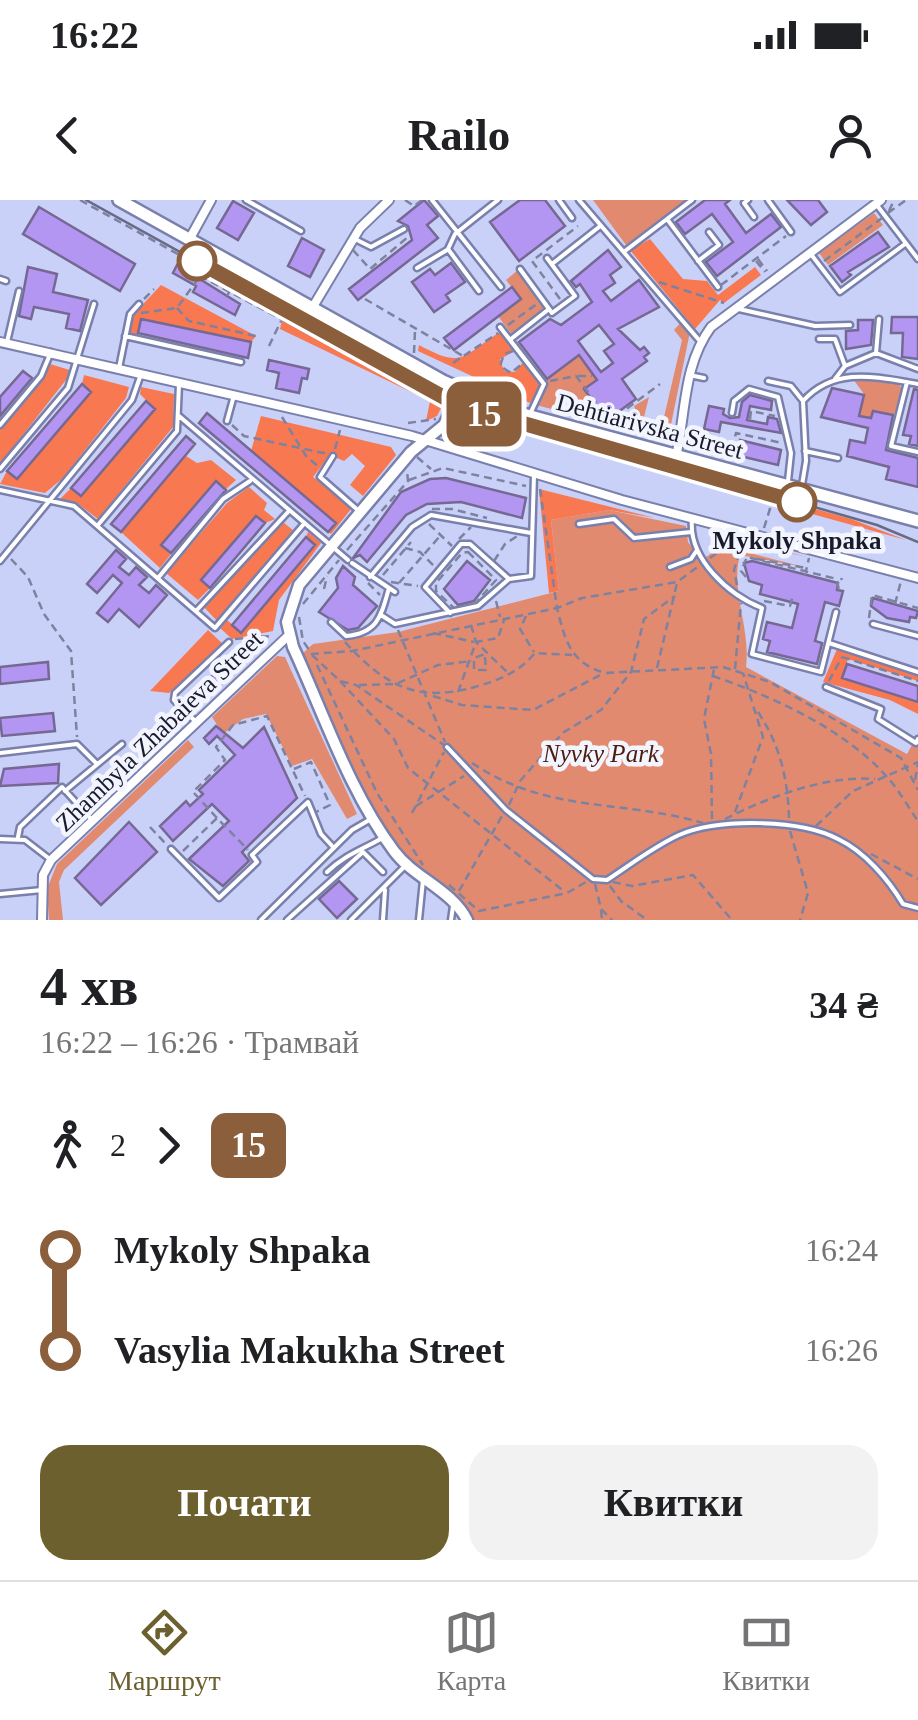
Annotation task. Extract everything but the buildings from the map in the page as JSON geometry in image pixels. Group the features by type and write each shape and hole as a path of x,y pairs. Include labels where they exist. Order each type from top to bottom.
{"main road":[{"name":"Dehtiarivska Street","path":"119,200 184,243 462,390 529,417 918,521"}],"street":[{"path":"184,243 211,200"},
{"path":"311,310 353,238 389,200"},
{"path":"676,457 689,375 700,341 734,308 879,202"},
{"path":"4,342 426,440 534,475 918,578"},
{"name":"Zhambyla Zhabaieva Street","path":"42,920 42,890 52,860 289,635 293,595 360,512 426,440 444,426 462,390"},
{"path":"289,635 372,818 406,865 456,897 467,920"}],"lane":[{"path":"246,200 301,230"},
{"path":"432,200 501,287"},
{"path":"417,268 448,250 456,234 498,200"},
{"path":"559,200 572,218"},
{"path":"579,200 700,341"},
{"path":"625,252 692,200"},
{"path":"748,200 744,203 754,217"},
{"path":"768,200 792,232"},
{"path":"879,202 918,258"},
{"path":"667,220 718,287"},
{"path":"552,264 599,227"},
{"path":"353,238 370,247 404,230"},
{"path":"698,261 719,245 709,232"},
{"path":"810,252 840,292 905,244"},
{"path":"448,250 478,291"},
{"path":"520,269 552,313 576,296 547,258"},
{"path":"4,342 18,291"},
{"path":"0,469 68,388 94,304"},
{"path":"119,368 130,314 139,304"},
{"path":"734,308 815,326 850,325"},
{"path":"510,339 549,309"},
{"path":"876,353 879,319"},
{"path":"501,328 544,384 529,417"},
{"path":"125,336 240,362"},
{"path":"818,339 835,338 846,366"},
{"path":"0,426 41,376 52,352"},
{"path":"835,379 846,366 876,353 918,369"},
{"path":"0,561 132,400 141,372"},
{"path":"689,375 704,378"},
{"path":"803,401 817,386 835,379 860,376 918,384"},
{"path":"768,380 790,386 803,401 805,452 801,490"},
{"path":"98,525 177,431 180,382"},
{"path":"907,382 891,446 918,452"},
{"path":"732,413 734,401 749,389 774,394 786,418 790,445 787,486"},
{"path":"227,421 235,394"},
{"path":"179,416 303,525 370,577 396,592"},
{"path":"805,452 838,458"},
{"path":"333,456 320,477 360,512"},
{"path":"381,615 395,624 451,614 478,606 508,580 532,574 534,475"},
{"path":"158,578 223,500 250,481"},
{"path":"0,490 74,506 215,628 303,525"},
{"path":"196,611 288,512"},
{"path":"370,577 424,518 444,514 532,533"},
{"path":"692,518 691,532 705,562 741,600 760,606 754,654 820,672 836,612"},
{"path":"579,524 614,519 634,538 691,532"},
{"path":"451,614 425,588 465,542 508,580"},
{"path":"670,567 691,559 697,550"},
{"path":"331,622 346,636 369,631 381,615 388,588"},
{"path":"873,624 918,636"},
{"path":"196,722 174,700 174,692 229,642"},
{"path":"829,643 918,672"},
{"path":"826,687 882,708 878,718 916,743 918,739"},
{"path":"0,753 77,744 97,764"},
{"path":"65,791 122,744"},
{"path":"447,747 506,810 593,879 607,880 680,835 712,825 789,827 843,841 888,878 903,904 918,908"},
{"path":"18,837 20,827 62,787 93,821"},
{"path":"171,849 219,898 256,862 252,854 308,802 334,848"},
{"path":"261,920 334,848 372,818"},
{"path":"0,839 18,837 52,860"},
{"path":"286,920 384,837"},
{"path":"326,872 346,853 364,852 383,872"},
{"path":"351,920 406,865"},
{"path":"419,920 425,875"},
{"path":"383,920 385,888"},
{"path":"0,894 42,890"},
{"path":"451,920 456,897"}],"path":[{"path":"80,200 176,254 228,294 443,404 440,417 408,424"},
{"path":"405,200 414,206 422,200"},
{"path":"887,214 894,200"},
{"path":"819,264 906,200"},
{"path":"572,218 586,238"},
{"path":"564,304 532,261 578,226"},
{"path":"718,287 792,232"},
{"path":"352,249 370,269 408,237"},
{"path":"176,254 184,243"},
{"path":"750,251 766,272"},
{"path":"186,256 234,283 228,294"},
{"path":"530,282 552,264"},
{"path":"215,284 220,275"},
{"path":"220,275 228,294"},
{"path":"648,278 724,303"},
{"path":"130,314 177,308 198,279"},
{"path":"139,304 154,289"},
{"path":"454,362 542,299"},
{"path":"365,300 462,356"},
{"path":"528,302 536,312"},
{"path":"177,308 189,321 256,336"},
{"path":"520,308 528,318"},
{"path":"512,314 520,324"},
{"path":"269,346 282,320"},
{"path":"505,320 513,330"},
{"path":"414,354 415,329"},
{"path":"519,351 500,359 504,372 515,372 525,359"},
{"path":"576,376 610,421 660,384"},
{"path":"544,384 592,376"},
{"path":"750,419 751,411 786,418"},
{"path":"282,417 303,450 324,471"},
{"path":"227,421 244,436 333,456 340,430"},
{"path":"732,448 736,433 790,445"},
{"path":"408,481 407,469 418,457 431,469"},
{"path":"460,470 463,460"},
{"path":"425,875 398,829 298,624 310,594 327,573 348,559 408,481 431,469 460,470 529,487"},
{"path":"492,478 495,470"},
{"path":"421,474 424,481"},
{"path":"540,488 557,608 573,656 587,668 605,673 714,668 735,670 770,682 900,758 918,790"},
{"path":"764,528 774,498 806,506"},
{"path":"431,502 434,509"},
{"path":"453,547 423,514 434,509 498,520"},
{"path":"430,573 439,570 468,552 490,566 496,580 492,590 473,606 455,609 436,591 439,570 478,519"},
{"path":"490,566 521,528"},
{"path":"398,584 440,536"},
{"path":"312,654 352,651 557,608 582,598 678,582 741,538 734,570 741,600 735,670"},
{"path":"398,542 424,555 439,570"},
{"path":"378,582 411,542"},
{"path":"6,555 28,577 44,614 71,652 77,744"},
{"path":"806,571 809,556"},
{"path":"746,577 741,570 747,557 841,579 838,590"},
{"path":"375,570 381,603"},
{"path":"324,589 327,573"},
{"path":"362,578 419,586"},
{"path":"656,670 678,582"},
{"path":"896,602 900,583"},
{"path":"310,594 324,589"},
{"path":"324,589 331,596"},
{"path":"431,632 476,642 498,638 502,618 492,590"},
{"path":"760,606 764,599 790,606 793,595"},
{"path":"873,624 866,614 872,595 918,608"},
{"path":"456,897 518,786 564,732 600,710 631,672 644,619 674,596"},
{"path":"528,614 520,629 534,653"},
{"path":"395,624 447,747"},
{"path":"471,624 476,642 486,655 510,674"},
{"path":"229,642 244,636 271,636"},
{"path":"346,636 344,642 352,651 396,684 462,705 533,710 605,673"},
{"path":"458,692 476,642"},
{"path":"826,687 846,650"},
{"path":"426,696 496,682 534,653 573,656"},
{"path":"340,681 356,685 396,684 416,674 486,655"},
{"path":"470,660 474,670 484,672 488,664 486,655"},
{"path":"842,657 918,681"},
{"path":"317,664 340,681 394,739 408,768 426,786 566,893"},
{"path":"712,825 711,754 704,719 714,668"},
{"path":"734,823 763,737 742,672"},
{"path":"712,676 749,689 861,753 887,777 918,821"},
{"path":"356,685 447,747"},
{"path":"758,712 773,734 788,793 789,827 806,872 808,893 800,920"},
{"path":"252,854 194,792 226,760 216,746 233,725 267,716 308,802"},
{"path":"412,813 447,747"},
{"path":"463,758 561,803 634,809 712,825 788,793 852,777 887,777 918,762"},
{"path":"292,770 310,762 330,805 312,813"},
{"path":"915,782 918,762"},
{"path":"414,808 433,792 470,773"},
{"path":"812,830 854,791 875,779"},
{"path":"178,856 218,818"},
{"path":"150,826 171,849"},
{"path":"398,829 403,826"},
{"path":"860,849 918,879"},
{"path":"607,880 632,886 693,875 714,894 732,920"},
{"path":"443,880 456,897 479,911 566,893 593,879 602,920"},
{"path":"607,880 621,901 647,920"},
{"path":"601,909 612,920"}],"green space":[{"path":"593,200 686,200 626,245"},
{"path":"874,213 883,225 828,265 819,253"},
{"path":"518,270 545,307 512,335 498,316 521,299 506,280"},
{"path":"220,275 439,397 438,401 215,284"},
{"path":"681,322 690,332 668,439 536,405 548,385 546,379 579,355 597,380 585,389 607,420 622,417 637,424 640,421 634,406 649,397 642,425 661,430 682,340 674,330"},
{"path":"853,379 898,384 902,388 894,416 873,411 871,418 859,416 864,394"},
{"name":"Nyvky Park","path":"609,510 686,526 688,542 702,560 733,538 807,557 743,543 742,551 804,567 740,555 737,582 746,638 746,667 907,754 918,734 918,920 472,920 458,899 414,870 377,821 301,655 313,644 398,632 559,591 551,520"},
{"path":"277,656 285,657 357,814 347,819 312,759 292,766 266,714 243,719 223,734 212,717"},
{"path":"188,740 194,747 64,870 59,882 63,920 49,920 47,889 57,864"}],"shaded area":[{"path":"650,239 683,279 707,281 718,295 755,267 761,275 724,303 720,300 695,329 630,250"},
{"path":"161,285 256,336 251,342 142,319 138,334 128,334 131,317"},
{"path":"282,320 438,401 442,406 437,416 426,421 430,401 280,329"},
{"path":"500,332 515,351 500,359 504,371 515,372 524,361 541,384 530,403 418,351 419,345 445,357 461,357"},
{"path":"50,364 73,371 0,464 0,429"},
{"path":"84,375 129,387 126,398 63,478 45,493 0,484 7,471 17,479 91,392 82,384"},
{"path":"141,387 174,394 173,427 98,519 77,503 60,499 71,488 81,496 155,409 140,394"},
{"path":"468,412 851,519 906,540 462,417"},
{"path":"261,416 391,447 396,455 363,496 350,485 365,466 352,454 344,461 330,455 313,477 352,508 331,534 328,532 335,523 251,451"},
{"path":"186,456 197,463 211,460 236,480 226,489 216,482 162,545 171,554 160,568 121,532"},
{"path":"249,487 267,503 264,510 275,519 265,523 255,516 201,579 210,588 198,600 166,573 227,503"},
{"path":"539,489 655,518 609,510 551,520 559,591 549,593"},
{"path":"283,522 294,531 218,622 203,606"},
{"path":"308,532 321,543 279,600 273,631 232,639 220,628 227,620 241,632 315,545 306,537"},
{"path":"208,630 223,644 169,693 150,691"},
{"path":"837,649 918,674 918,681 848,659 842,678 918,703 918,714 890,700 823,682"}],"tram line":[{"path":"86,200 455,404 877,525 918,542"},
{"name":"15","path":"197,261 456,404 597,448 797,502"}],"place":[{"name":"Mykoly Shpaka","path":"797,502"}]}
